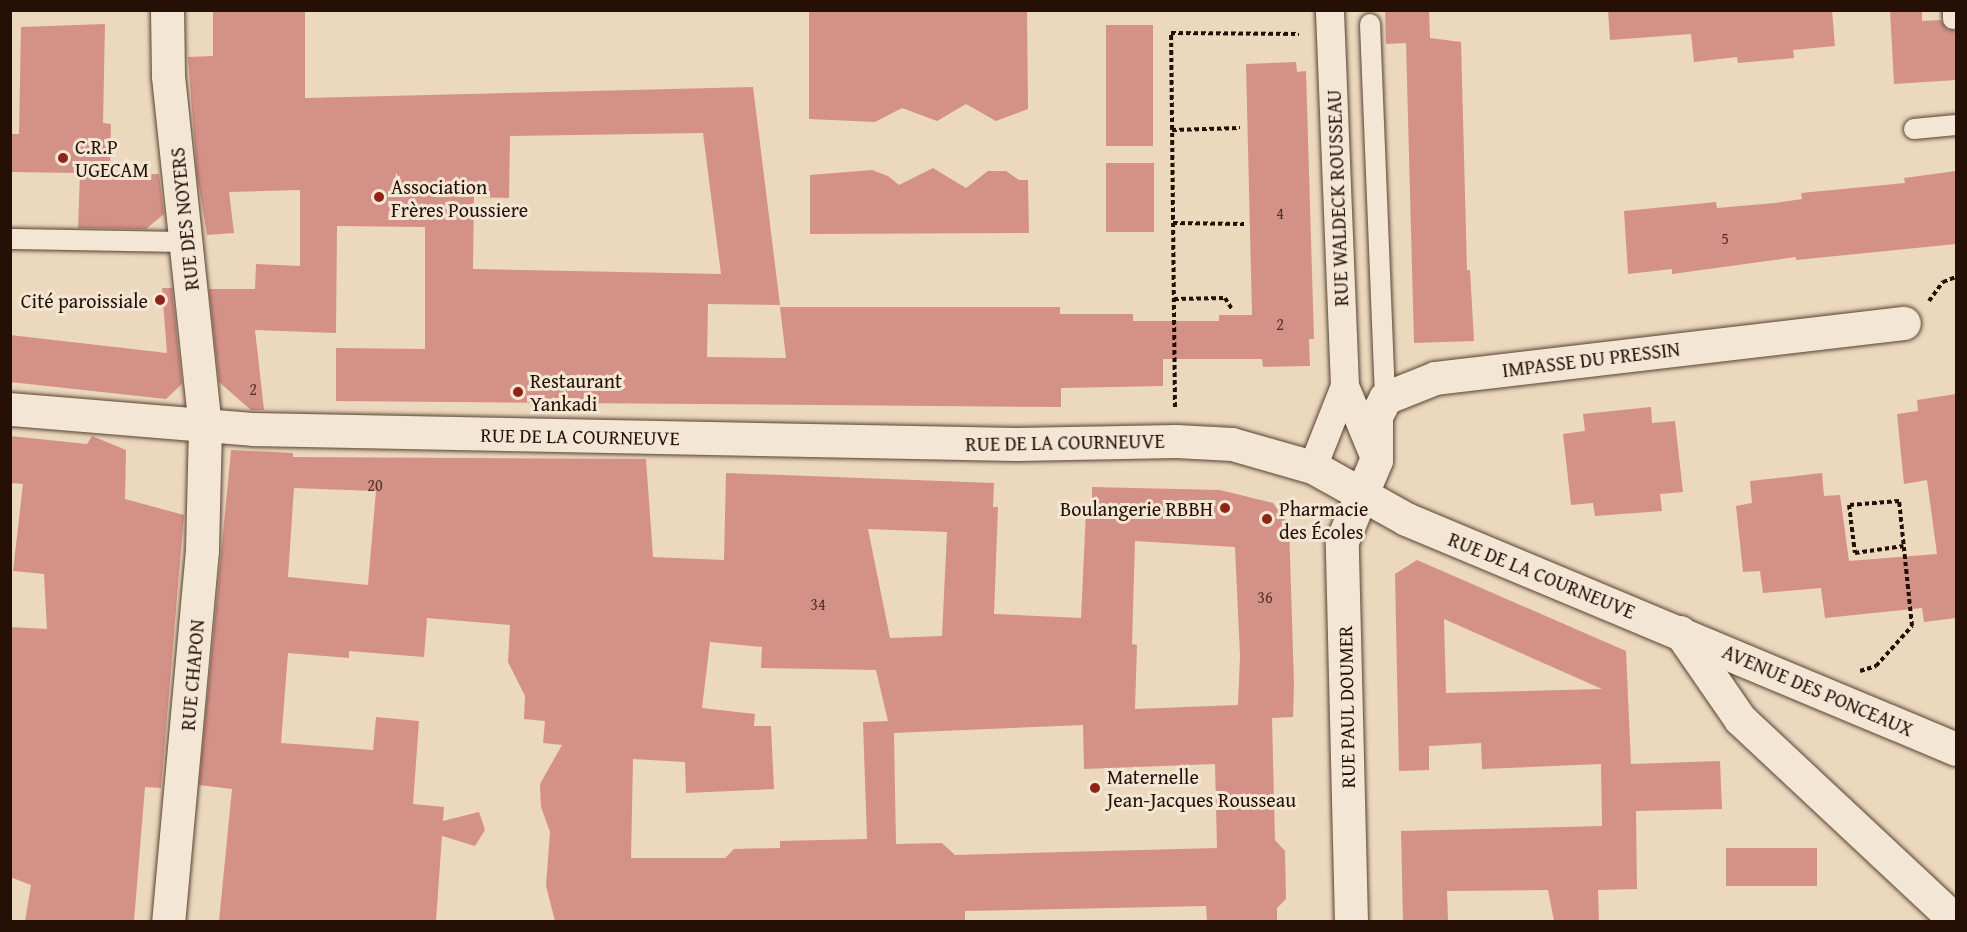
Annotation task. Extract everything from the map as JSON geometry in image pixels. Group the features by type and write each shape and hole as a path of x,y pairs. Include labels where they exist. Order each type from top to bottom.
{"street":[{"name":"RUE DES NOYERS","path":"166,10 168,76 205,427"},
{"name":"RUE WALDECK ROUSSEAU","path":"1330,22 1345,386 1376,460"},
{"name":"IMPASSE DU PRESSIN","path":"1385,398 1435,378 1904,323"},
{"name":"RUE WALDECK ROUSSEAU","path":"1313,467 1345,386"},
{"path":"1358,495 1376,460 1376,416 1385,398"},
{"name":"RUE DE LA COURNEUVE","path":"10,409 205,427 1017,444 1176,441 1232,444 1313,467 1358,495 1406,519 1680,632"},
{"name":"RUE CHAPON","path":"168,921 202,550 205,427"},
{"name":"RUE PAUL DOUMER","path":"1351,921 1342,541 1358,495"},
{"path":"1680,632 1740,718 1956,921"},
{"name":"AVENUE DES PONCEAUX","path":"1680,632 1956,749"}],"lane":[{"path":"1370,24 1385,398"},
{"path":"1914,129 1956,125"},
{"path":"10,239 187,242"}],"path":[{"path":"1176,441 1171,33 1330,22"},
{"path":"1172,130 1240,128"},
{"path":"1173,223 1244,224"},
{"path":"1174,298 1225,298 1232,309"},
{"path":"1855,672 1876,666 1912,627 1904,546 1899,501 1850,505 1854,553 1904,546"}],"building":[{"path":"213,10 305,10 305,98 753,87 780,305 708,304 707,357 786,358 780,307 1060,307 1060,314 1133,314 1133,321 1219,321 1219,315 1252,315 1246,64 1296,62 1297,72 1306,71 1314,339 1309,339 1310,366 1263,367 1262,359 1163,359 1163,386 1061,388 1061,407 336,401 336,348 425,349 425,227 337,226 336,333 255,330 264,410 251,410 219,382 209,289 255,289 256,264 300,266 300,190 229,192 234,233 207,235 197,174 188,57 213,56","holes":["703,133 721,274 473,269 474,197 509,198 510,136"]},
{"path":"809,10 1027,10 1028,109 996,121 966,104 937,121 902,108 875,122 809,119"},
{"path":"1385,10 1429,10 1430,38 1461,42 1467,270 1470,270 1474,341 1414,343 1406,43 1386,44"},
{"path":"1608,10 1832,10 1835,46 1793,50 1794,58 1738,63 1737,57 1694,62 1691,34 1610,40"},
{"path":"1890,10 1922,10 1922,21 1941,20 1947,29 1956,30 1956,80 1894,84"},
{"path":"105,24 103,123 111,124 110,174 159,174 164,214 146,229 78,228 80,173 10,172 10,134 19,134 21,27"},
{"path":"1106,25 1153,25 1153,146 1106,146"},
{"path":"1106,163 1154,163 1154,232 1106,232"},
{"path":"933,168 966,188 988,171 1006,171 1019,180 1028,180 1029,233 810,234 810,175 872,170 888,176 899,185"},
{"path":"1956,171 1956,244 1796,260 1796,257 1672,274 1672,269 1628,274 1624,211 1716,202 1717,208 1775,203 1802,199 1801,193 1905,183 1904,178"},
{"path":"162,288 172,288 182,384 166,399 10,382 10,335 167,353"},
{"path":"1956,394 1956,618 1924,622 1922,608 1825,618 1821,588 1763,593 1760,571 1743,572 1736,506 1752,503 1750,481 1822,473 1824,496 1840,495 1849,561 1937,554 1927,480 1904,484 1897,414 1918,411 1917,400"},
{"path":"1651,407 1652,423 1675,421 1683,492 1660,494 1662,511 1595,516 1593,503 1571,505 1563,434 1585,431 1583,414"},
{"path":"10,436 87,444 92,436 126,450 125,499 184,515 161,788 145,787 134,921 25,921 31,885 10,877 10,627 47,629 44,574 13,571 23,484 10,483"},
{"path":"231,450 293,453 293,457 646,459 653,557 724,560 726,473 994,483 993,507 998,507 994,614 1081,618 1086,511 1092,511 1092,487 1220,490 1273,503 1289,525 1293,717 1272,718 1275,840 1285,851 1286,899 1277,908 1277,921 1207,921 1206,906 965,911 965,921 555,921 546,886 550,832 541,807 540,784 562,745 543,743 545,721 524,719 525,696 508,662 510,625 427,618 424,657 349,651 349,658 288,653 281,743 373,750 376,717 419,721 413,804 444,807 443,821 479,812 485,830 475,846 442,836 436,921 219,921 232,789 199,785","holes":["294,488 376,491 368,585 288,577","868,529 947,532 942,636 890,638","1135,541 1235,547 1240,656 1238,705 1135,709 1137,645 1132,644","710,642 762,647 761,668 876,670 888,721 863,722 867,839 780,841 780,848 734,849 725,858 631,858 633,759 685,762 686,793 774,789 771,726 754,726 755,714 702,708","1083,725 1084,769 1215,764 1217,848 955,855 942,843 896,844 894,733"]},
{"path":"1417,560 1626,651 1631,764 1720,761 1722,809 1636,811 1637,889 1598,890 1599,921 1554,921 1548,890 1447,891 1448,921 1403,921 1401,831 1602,826 1601,764 1482,769 1481,743 1429,746 1429,770 1399,771 1395,574","holes":["1444,619 1602,689 1446,693"]},
{"path":"1726,848 1817,848 1817,886 1726,886"}],"place":[{"name":"C.R.P UGECAM","path":"63,158"},
{"name":"Association Frères Poussiere","path":"379,197"},
{"name":"Cité paroissiale","path":"160,300"},
{"name":"Restaurant Yankadi","path":"518,392"},
{"name":"Boulangerie RBBH","path":"1225,508"},
{"name":"Pharmacie des Écoles","path":"1267,519"},
{"name":"Maternelle Jean-Jacques Rousseau","path":"1095,788"}]}
